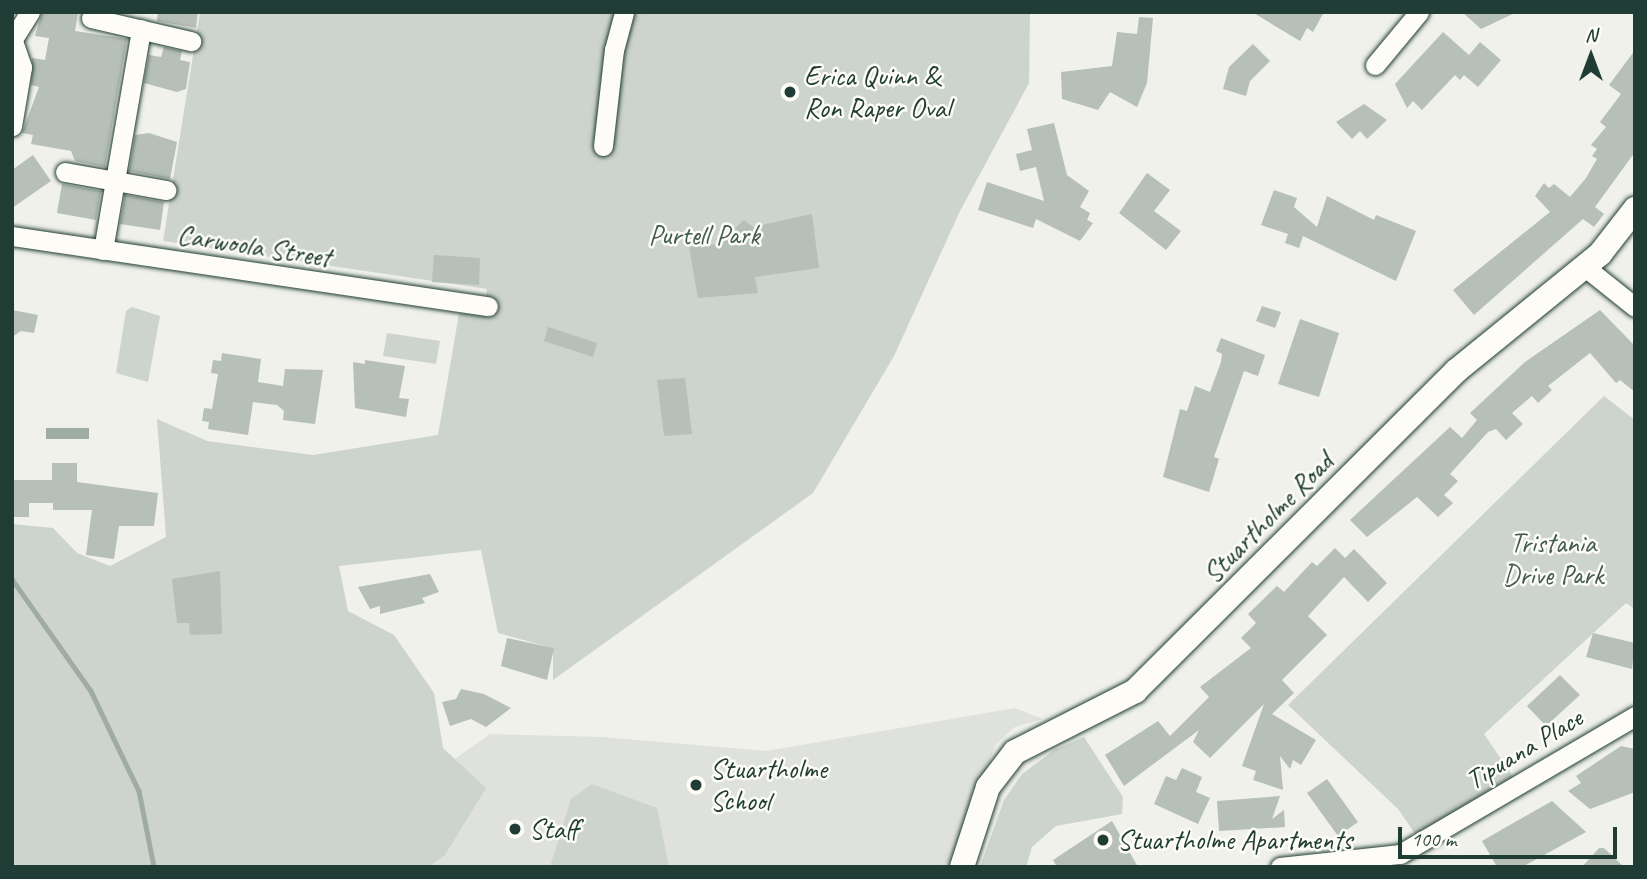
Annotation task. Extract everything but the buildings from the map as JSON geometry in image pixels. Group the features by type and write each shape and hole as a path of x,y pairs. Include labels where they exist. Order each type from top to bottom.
{"main road":[{"name":"Stuartholme Road","path":"962,867 988,787 1015,752 1135,691 1456,371 1585,267 1635,209"}],"street":[{"path":"12,126 22,67 13,38 30,12"},
{"path":"603,146 614,50 624,12"},
{"path":"1375,65 1419,12"},
{"path":"91,18 191,41"},
{"path":"103,250 141,29"},
{"path":"65,172 166,190"},
{"name":"Carwoola Street","path":"12,236 488,306"},
{"path":"1585,267 1635,307"},
{"name":"Tipuana Place","path":"1280,867 1400,853 1635,716"}],"shaded area":[{"path":"46,428 89,428 89,439 46,439"},
{"name":"Stuartholme School","path":"1015,708 1043,719 1015,727 996,744 948,867 265,867 438,771 490,734 603,737 766,751"}],"green space":[{"name":"Purtell Park","path":"200,12 1030,12 1029,83 960,211 894,356 813,493 553,680 553,648 498,633 481,550 339,566 348,611 394,635 434,693 443,748 486,788 445,855 428,867 12,867 12,524 53,528 77,553 110,566 166,537 157,419 207,441 313,455 438,435 459,314 484,310 487,289 163,241"},
{"path":"132,307 160,316 148,382 116,373 126,311"},
{"path":"387,333 440,341 436,364 383,356"},
{"name":"Tristania Drive Park","path":"1604,396 1635,420 1635,609 1626,603 1484,734 1516,781 1418,838 1398,809 1288,705"},
{"path":"1084,737 1123,797 1122,814 1056,826 1032,847 1026,867 980,867 1004,800 1022,774 1054,750"},
{"path":"592,784 657,808 669,867 550,867 571,799"}],"waterway":[{"path":"12,579 91,691 139,791 154,867"}],"place":[{"name":"Erica Quinn & Ron Raper Oval","path":"790,92"},
{"name":"Stuartholme School","path":"696,785"},
{"name":"Staff","path":"515,829"},
{"name":"Stuartholme Apartments","path":"1103,840"}]}
